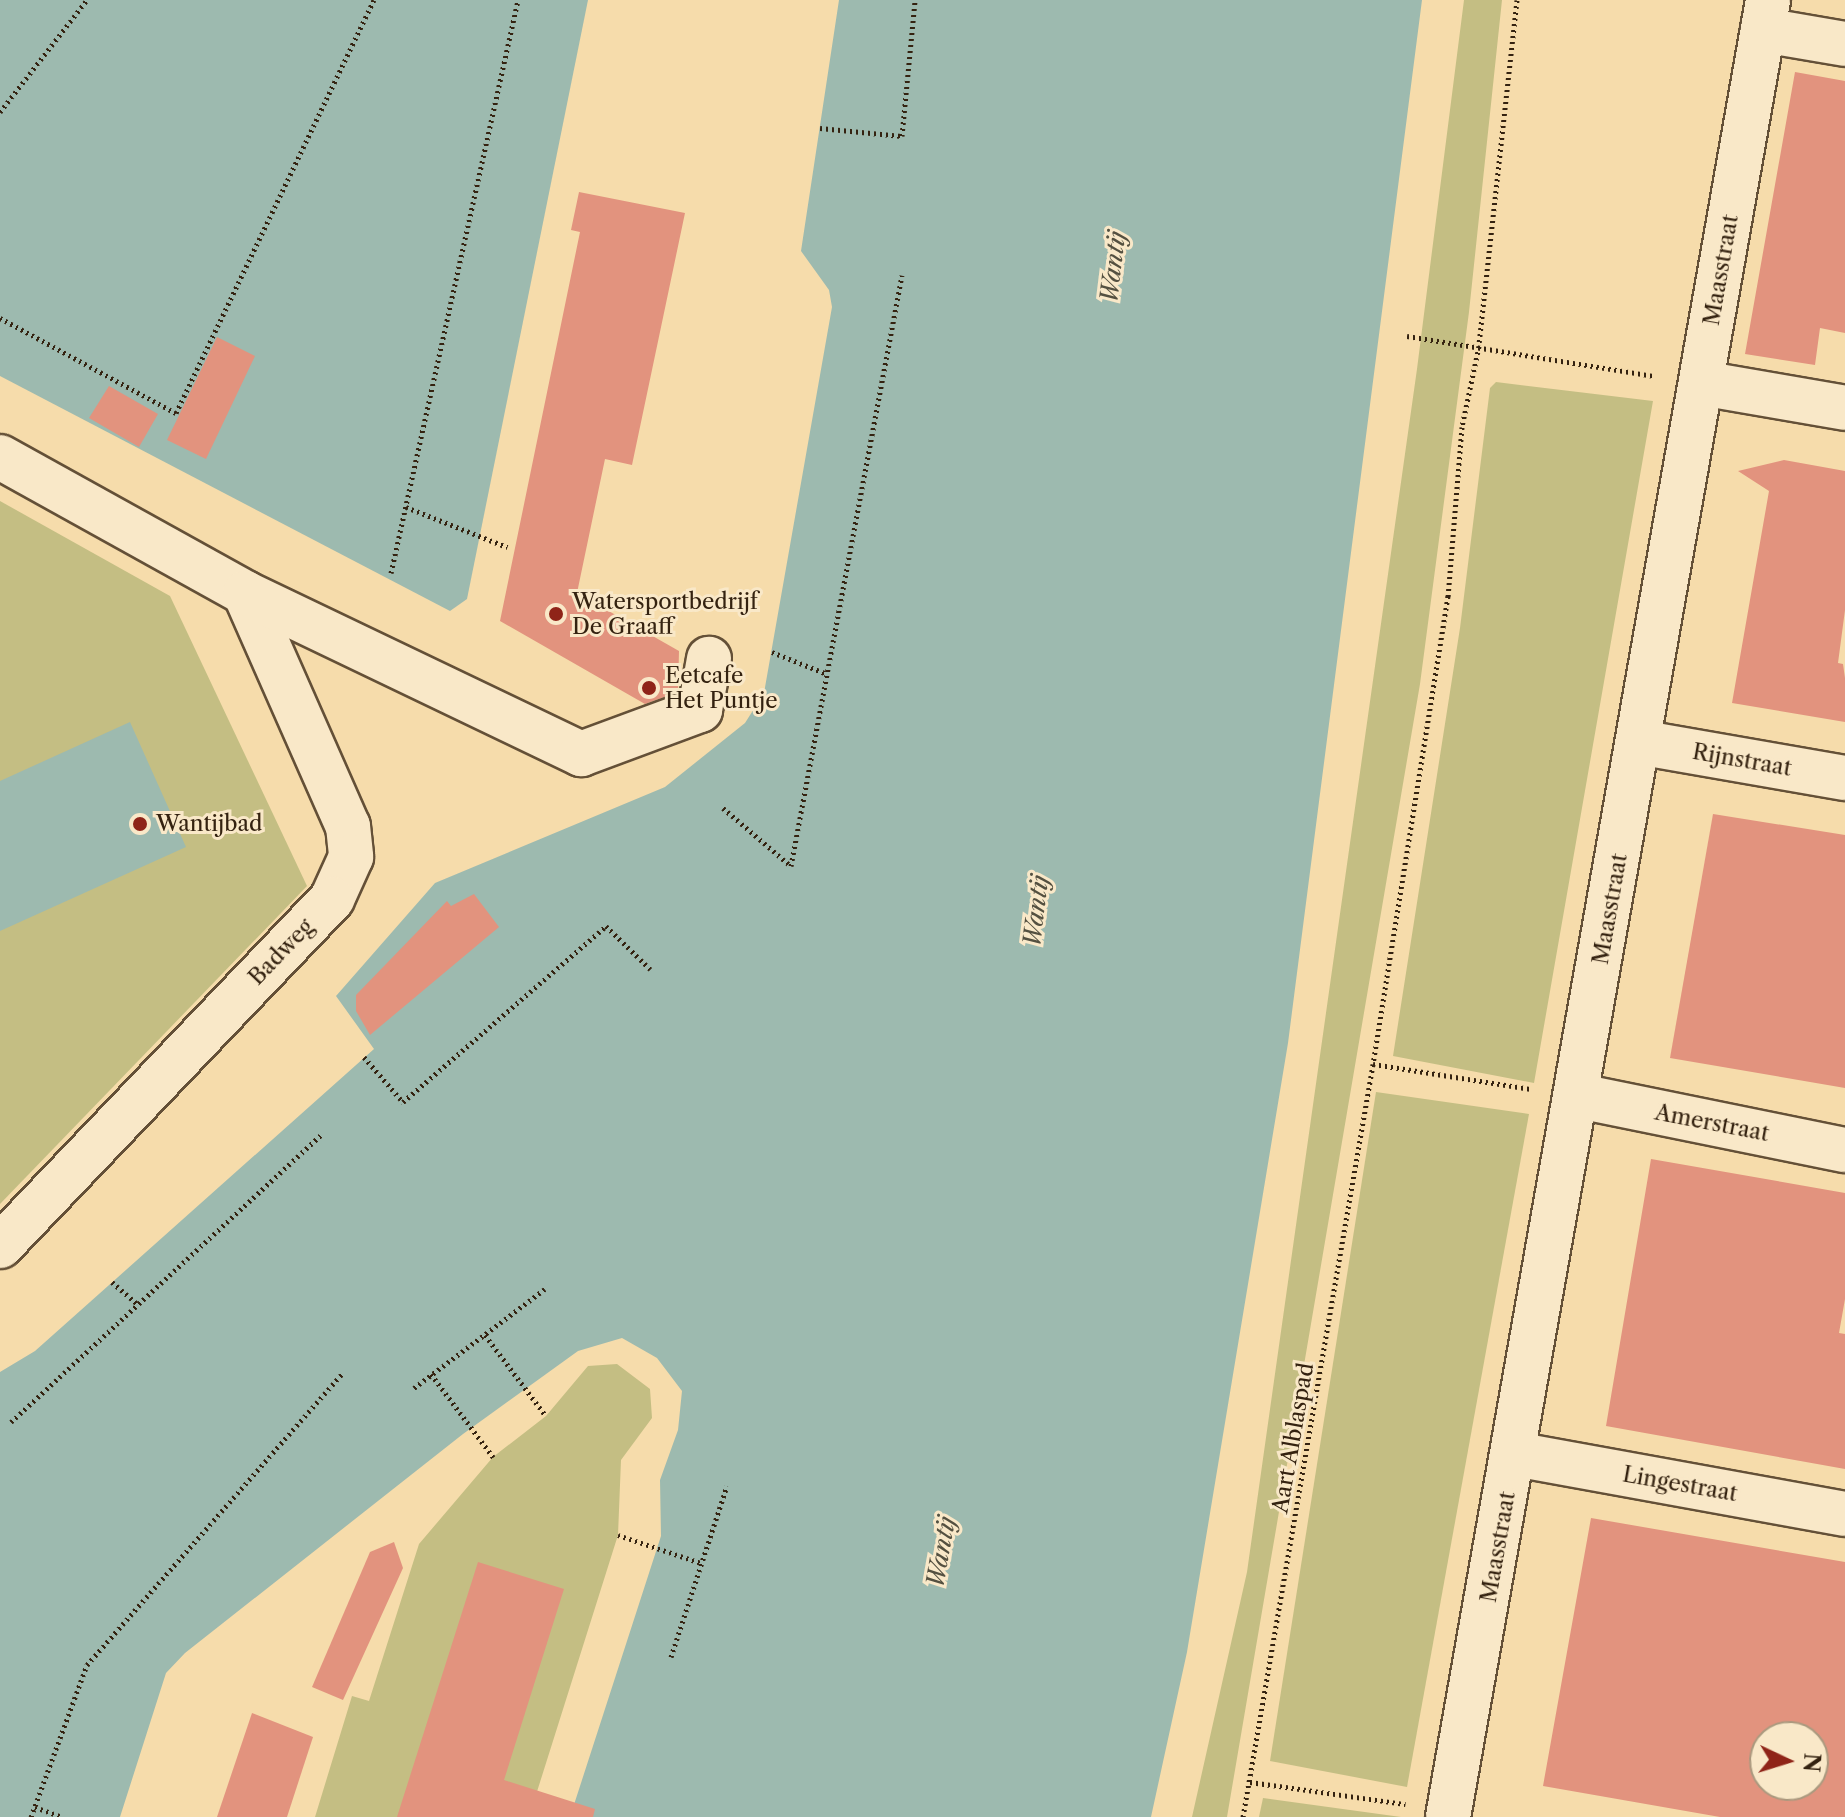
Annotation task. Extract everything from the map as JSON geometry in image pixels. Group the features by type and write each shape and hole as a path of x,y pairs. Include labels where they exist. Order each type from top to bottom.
{"street":[{"path":"1766,15 1845,44"},
{"name":"Maasstraat","path":"1461,1815 1515,1454 1766,15"},
{"path":"1701,383 1845,408"},
{"path":"0,457 245,593 581,754 700,710 709,659"},
{"name":"Badweg","path":"0,1246 332,899 351,857 348,826 245,593"},
{"name":"Rijnstraat","path":"1638,742 1845,778"},
{"name":"Amerstraat","path":"1579,1096 1845,1150"},
{"name":"Lingestraat","path":"1515,1454 1845,1514"}],"path":[{"path":"0,112 87,0"},
{"path":"0,318 176,413 374,0"},
{"path":"391,573 518,0"},
{"path":"820,128 902,136 915,0"},
{"name":"Aart Alblaspad","path":"1243,1817 1373,1064 1448,596 1462,427 1479,346 1517,0"},
{"path":"723,808 791,866 902,275"},
{"path":"1407,336 1701,383"},
{"path":"406,507 507,547"},
{"path":"772,652 827,674"},
{"path":"364,1057 403,1102 606,926 650,969"},
{"path":"1373,1064 1579,1096"},
{"path":"11,1422 322,1134"},
{"path":"112,1282 138,1305"},
{"path":"414,1388 545,1289"},
{"path":"485,1335 546,1416"},
{"path":"31,1817 87,1665 342,1374"},
{"path":"431,1374 493,1457"},
{"path":"671,1657 727,1486"},
{"path":"618,1535 701,1563"},
{"path":"1250,1782 1461,1815"},
{"path":"35,1807 63,1817"}],"shaded area":[{"path":"1464,0 1502,0 1469,312 1420,684 1227,1817 1192,1817 1247,1572 1417,369"},
{"path":"1496,382 1653,401 1534,1083 1393,1056 1460,628 1490,388"},
{"name":"Wantijbad","path":"0,501 170,596 307,886 0,1204"},
{"path":"1376,1092 1529,1114 1407,1787 1270,1761"},
{"path":"617,1364 650,1389 652,1418 621,1460 618,1535 529,1817 315,1817 352,1696 369,1701 419,1544 493,1457 546,1416 588,1366"},
{"path":"1263,1798 1401,1817 1259,1817"}],"water":[{"path":"0,0 588,0 467,599 450,611 0,376"},
{"name":"Wantij","path":"839,0 1422,0 1288,1043 1187,1652 1151,1817 570,1817 661,1536 660,1480 678,1430 682,1391 657,1358 622,1338 578,1351 463,1434 185,1653 166,1673 120,1817 0,1817 0,1372 35,1351 374,1049 336,996 435,883 665,787 745,723 764,693 832,307 829,290 801,251"},
{"path":"130,722 186,847 0,931 0,781"}],"building":[{"path":"1795,72 1845,81 1845,333 1820,328 1815,365 1745,354"},
{"path":"579,192 685,213 632,465 605,459 577,593 679,651 678,692 645,704 500,621 580,232 571,230"},
{"path":"217,337 255,356 206,459 167,440"},
{"path":"109,386 158,414 139,447 89,418"},
{"path":"1784,460 1845,471 1845,610 1838,663 1843,664 1845,678 1845,722 1732,703 1769,491 1738,471"},
{"path":"1713,814 1845,835 1845,1088 1670,1058"},
{"path":"474,894 499,927 370,1035 356,1011 356,995 447,901 451,906"},
{"path":"1651,1159 1845,1193 1845,1299 1839,1333 1845,1334 1845,1469 1606,1426"},
{"path":"1591,1518 1845,1562 1845,1817 1720,1817 1543,1786"},
{"path":"394,1542 403,1568 343,1700 312,1687 370,1552"},
{"path":"478,1562 564,1589 504,1780 595,1809 593,1817 397,1817"},
{"path":"252,1713 313,1737 287,1817 217,1817"}],"place":[{"name":"Watersportbedrijf De Graaff","path":"556,614"},
{"name":"Eetcafe Het Puntje","path":"649,688"},
{"name":"Wantijbad","path":"140,824"}]}
